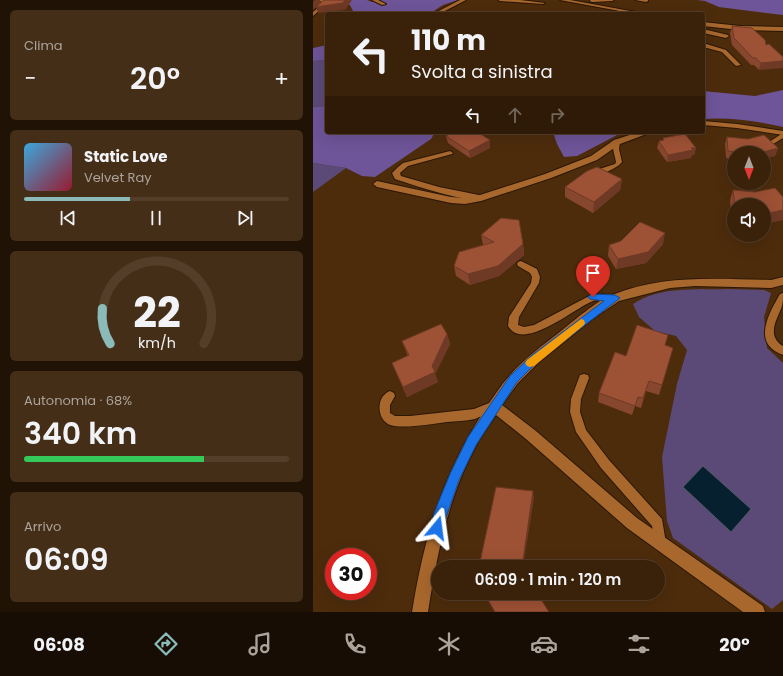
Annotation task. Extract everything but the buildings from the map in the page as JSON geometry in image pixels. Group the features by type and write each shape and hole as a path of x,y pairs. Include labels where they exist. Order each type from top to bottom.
{"street":[{"path":"705,123 737,126 783,134"},
{"path":"377,184 451,200 465,201 481,198 548,176 594,158 617,142 640,134"},
{"path":"421,612 429,557 440,513 454,478 472,441 494,406 514,379 535,358 590,315 615,298 647,288 695,282 779,283"},
{"path":"494,406 531,435 632,523 757,612"}],"lane":[{"path":"313,15 327,2 319,0"},
{"path":"374,0 384,4"},
{"path":"437,12 464,0"},
{"path":"500,0 543,3"},
{"path":"562,0 635,12 646,12"},
{"path":"584,4 587,2 612,0"},
{"path":"637,0 646,1"},
{"path":"705,24 726,27 783,29"},
{"path":"705,30 726,27"},
{"path":"705,31 726,36"},
{"path":"705,46 724,52 738,65"},
{"path":"768,145 783,134"},
{"path":"586,178 599,171 617,165 619,162 616,149 617,142"},
{"path":"450,153 438,158 411,163 398,170 396,173 398,177 423,185 466,196 481,198"},
{"path":"521,264 534,271 536,277 535,283 514,317 513,326 517,330 528,331 537,328 593,297 615,298"},
{"path":"783,296 769,329 769,340 775,347 783,351"},
{"path":"584,378 576,399 575,412 581,432 605,464 657,523 661,543"},
{"path":"390,396 385,404 385,415 393,422 410,422 474,414 494,406"}],"shaded area":[{"path":"332,0 367,0 372,2 379,0 458,0 443,5 432,12 353,12 350,5"},
{"path":"697,0 783,0 783,15 719,7 705,1"},
{"path":"325,45 325,60 313,61 313,48"},
{"path":"325,60 325,106 313,107 313,61"},
{"path":"783,90 783,127 743,120 705,119 705,91 755,96"},
{"path":"325,106 325,134 434,134 431,139 375,177 362,176 346,168 313,163 313,107"},
{"path":"554,134 619,134 577,156 564,157"},
{"path":"313,163 346,168 313,192"},
{"path":"691,289 764,290 771,293 764,317 767,348 783,363 783,600 772,609 673,538 667,521 662,457 677,384 687,350 676,336 655,331 639,317 633,304 655,294 666,292"}],"water":[{"path":"703,466 751,509 731,532 683,487"}],"slow traffic":[{"path":"530,363 581,323"}],"route":[{"path":"437,528 440,513 454,478 472,441 494,406 514,379 535,358 590,315 615,298 593,297"}]}
